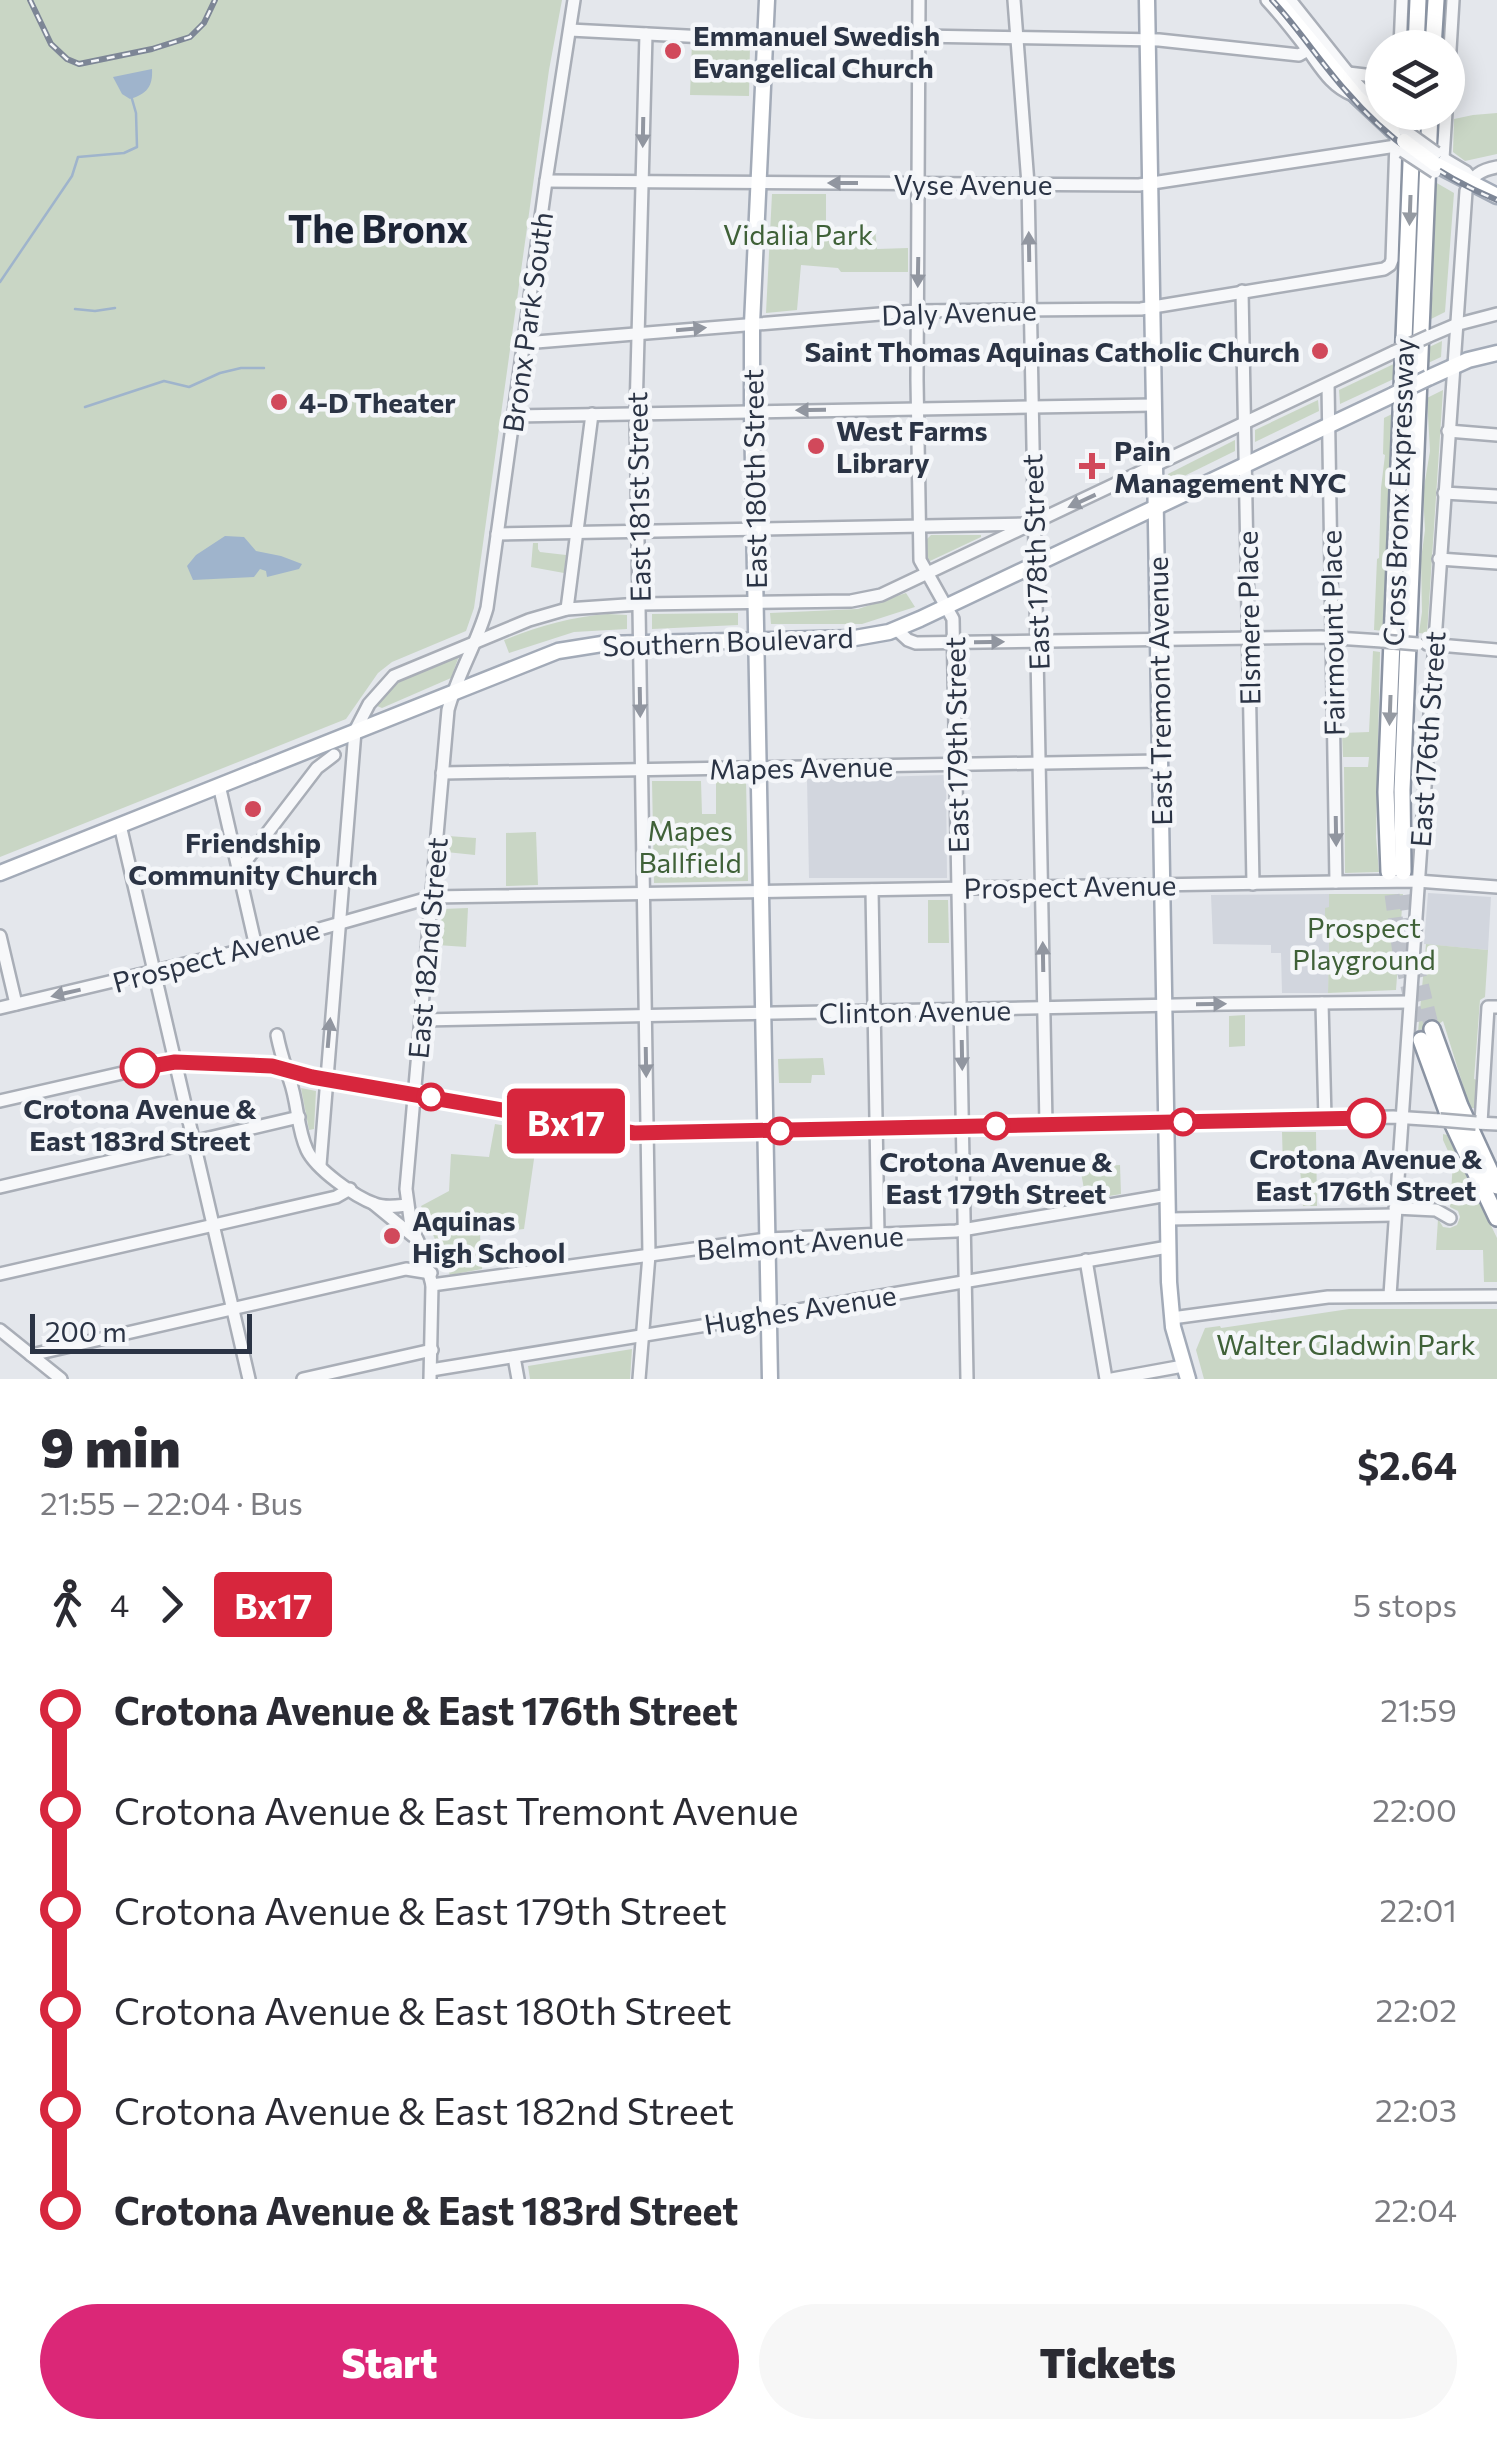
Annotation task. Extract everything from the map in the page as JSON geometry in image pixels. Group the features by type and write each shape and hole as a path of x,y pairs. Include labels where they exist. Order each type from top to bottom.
{"highway":[{"path":"1417,30 1418,0"},
{"path":"1434,30 1436,0"},
{"name":"Cross Bronx Expressway","path":"1413,130 1386,792 1396,872 1429,130"},
{"path":"1497,1186 1426,1034 1448,1114 1497,1218"}],"main road":[{"name":"East 180th Street","path":"767,0 752,324 752,411 770,1379"},
{"name":"East Tremont Avenue","path":"1147,0 1168,1246 1172,1318 1185,1373"},
{"path":"1277,0 1356,96 1437,162 1497,196"},
{"name":"Southern Boulevard","path":"0,873 558,651 638,642 862,638 896,629 1428,378 1497,353"}],"street":[{"name":"Bronx Park South","path":"452,692 464,672 487,608 574,0"},
{"name":"East 179th Street","path":"919,0 920,560 953,619 967,1379"},
{"name":"East 178th Street","path":"1014,0 1028,184 1046,1125"},
{"path":"1266,0 1365,92"},
{"path":"1290,0 1320,52"},
{"path":"1401,30 1402,0"},
{"path":"1451,30 1453,0"},
{"path":"570,30 765,40"},
{"name":"East 181st Street","path":"639,1379 649,1256 636,413 646,34"},
{"path":"919,36 1148,39 1297,55 1320,52"},
{"path":"1348,73 1365,75"},
{"path":"1437,162 1443,130"},
{"name":"Vyse Avenue","path":"546,182 1150,184 1399,134"},
{"name":"Daly Avenue","path":"524,343 918,311 1152,307 1382,270 1392,260 1399,134"},
{"path":"1471,181 1481,171 1497,167"},
{"name":"East 176th Street","path":"1390,1296 1455,325 1465,196 1471,181"},
{"name":"Elsmere Place","path":"1242,292 1252,884"},
{"path":"320,1166 354,731 369,704 394,676 529,620 568,608 874,598 1429,336 1497,314"},
{"name":"Fairmount Place","path":"1328,384 1336,882"},
{"path":"514,416 1154,405"},
{"path":"568,608 592,414"},
{"path":"1448,431 1497,434"},
{"path":"1444,493 1497,496"},
{"path":"497,534 1034,524"},
{"path":"1439,558 1497,562"},
{"path":"896,629 913,642 1332,637 1497,650"},
{"name":"East 182nd Street","path":"430,1374 431,1279 406,1204 452,692"},
{"path":"239,870 317,768 334,755"},
{"name":"Mapes Avenue","path":"442,774 1160,761"},
{"path":"218,785 256,947"},
{"path":"120,825 249,1379"},
{"name":"Prospect Avenue","path":"0,1008 256,947 432,897 1336,882 1497,887"},
{"path":"872,890 878,1234"},
{"path":"0,936 16,1004"},
{"name":"Clinton Avenue","path":"421,1020 1409,1002"},
{"path":"1322,1003 1325,1119"},
{"path":"1479,1123 1492,1007"},
{"path":"276,1035 307,1150 320,1166 415,1238"},
{"path":"0,1101 175,1062 272,1066 325,1079 634,1133 1401,1118 1497,1124"},
{"path":"0,1187 299,1118"},
{"path":"0,1274 336,1197 350,1190"},
{"name":"Belmont Avenue","path":"31,1355 406,1269 431,1279 767,1239 964,1230 1168,1196"},
{"path":"374,1204 406,1204"},
{"path":"1168,1219 1436,1210 1450,1218"},
{"name":"Hughes Avenue","path":"430,1374 1168,1246"},
{"path":"1086,1260 1109,1379 1185,1373"},
{"path":"1172,1318 1328,1297 1497,1296"},
{"path":"0,1330 61,1379"},
{"path":"304,1379 432,1350"},
{"path":"514,1357 518,1379"}],"shaded area":[{"path":"946,775 947,878 809,878 807,779"},
{"path":"1428,893 1491,897 1488,950 1424,944"},
{"path":"1329,894 1329,908 1325,909 1328,993 1282,993 1281,953 1271,953 1271,945 1213,944 1211,895"}],"green space":[{"path":"0,0 562,0 474,608 466,631 392,662 378,673 346,719 0,857"},
{"path":"692,42 750,44 749,96 690,95"},
{"path":"1497,113 1497,154 1465,161 1453,152 1454,130 1465,130 1465,117"},
{"path":"1435,182 1454,193 1445,312 1429,320 1433,291"},
{"name":"Vidalia Park","path":"772,194 826,194 826,227 875,229 877,249 908,248 908,272 841,272 838,268 801,265 797,310 766,313"},
{"path":"1442,341 1441,357 1340,404 1339,390"},
{"path":"1443,390 1427,634 1419,633 1425,530 1423,493 1430,451 1427,398"},
{"path":"1318,400 1319,411 1255,442 1255,430"},
{"path":"1392,414 1383,631 1374,630 1384,418"},
{"path":"1235,440 1235,451 1170,483 1168,474"},
{"path":"931,535 981,537 930,561 927,539"},
{"path":"533,543 538,543 540,552 566,555 564,573 531,567"},
{"path":"906,593 915,607 862,624 771,624 770,613 858,609"},
{"path":"738,613 738,625 652,629 652,614"},
{"path":"608,614 627,615 627,629 574,632 509,653 504,640 555,623"},
{"path":"1373,651 1380,652 1376,837 1379,872 1345,873 1344,767 1368,767 1369,757 1343,757 1342,733 1369,732"},
{"path":"459,656 451,678 382,708 377,706 402,680"},
{"name":"Mapes Ballfield","path":"716,778 746,778 748,881 654,883 652,781 701,781 702,814 716,814"},
{"path":"536,832 538,885 506,886 506,833"},
{"path":"448,836 476,838 475,855 446,852"},
{"name":"Prospect Playground","path":"1329,894 1403,894 1396,990 1328,993 1325,908 1329,907"},
{"path":"928,900 948,900 949,943 928,943"},
{"path":"468,908 466,947 437,945 442,909"},
{"path":"1426,944 1488,950 1474,1079 1476,1108 1470,1108 1443,1021 1424,1035 1416,1054"},
{"path":"1245,1015 1245,1046 1229,1047 1229,1016"},
{"path":"823,1058 825,1075 812,1075 811,1083 779,1083 778,1059"},
{"path":"301,1088 316,1091 314,1129 309,1130"},
{"path":"495,1124 538,1131 524,1229 480,1234 482,1269 450,1275 421,1206 449,1191 451,1154 489,1157"},
{"path":"1282,1132 1316,1132 1317,1206 1303,1206 1300,1168 1283,1167"},
{"path":"1443,1134 1447,1135 1497,1238 1497,1282 1484,1282 1483,1250 1436,1250 1438,1219 1443,1227 1450,1228 1457,1225 1460,1217 1450,1207 1453,1162"},
{"path":"1120,1165 1121,1194 1086,1200 1080,1167"},
{"name":"Walter Gladwin Park","path":"1349,1309 1497,1309 1497,1379 1204,1379 1196,1350 1205,1328"},
{"path":"632,1349 630,1379 530,1379 528,1366"}],"water":[{"path":"152,69 148,88 130,99 122,94 113,77"},
{"path":"225,536 244,537 256,551 302,564 299,569 267,577 266,571 260,569 254,577 193,580 187,566 196,555"}],"waterway":[{"path":"0,282 72,176 78,157 124,153 137,147 132,99"},
{"path":"75,309 115,308"},
{"path":"85,407 164,381 189,387 220,373 264,368"}],"tunnel":[{"path":"1389,872 1400,953 1421,1040"},
{"path":"1403,872 1413,950 1432,1029"}],"railway":[{"path":"30,0 51,44 79,64 190,37 204,23 215,0"},
{"path":"1272,0 1336,80 1379,125 1435,168 1497,200"}],"bus line":[{"name":"Bx17","path":"140,1068 167,1062 272,1066 312,1077 634,1133 1366,1118"}],"place":[{"name":"Emmanuel Swedish Evangelical Church","path":"673,51"},
{"name":"Saint Thomas Aquinas Catholic Church","path":"1320,351"},
{"name":"4-D Theater","path":"279,402"},
{"name":"West Farms Library","path":"816,446"},
{"name":"Pain Management NYC","path":"1092,466"},
{"name":"Friendship Community Church","path":"253,809"},
{"name":"Crotona Avenue & East 183rd Street","path":"140,1068"},
{"name":"Crotona Avenue & East 176th Street","path":"1366,1118"},
{"name":"Crotona Avenue & East 179th Street","path":"996,1126"},
{"name":"Aquinas High School","path":"392,1236"}],"district":[{"name":"The Bronx","path":"378,227"}]}
